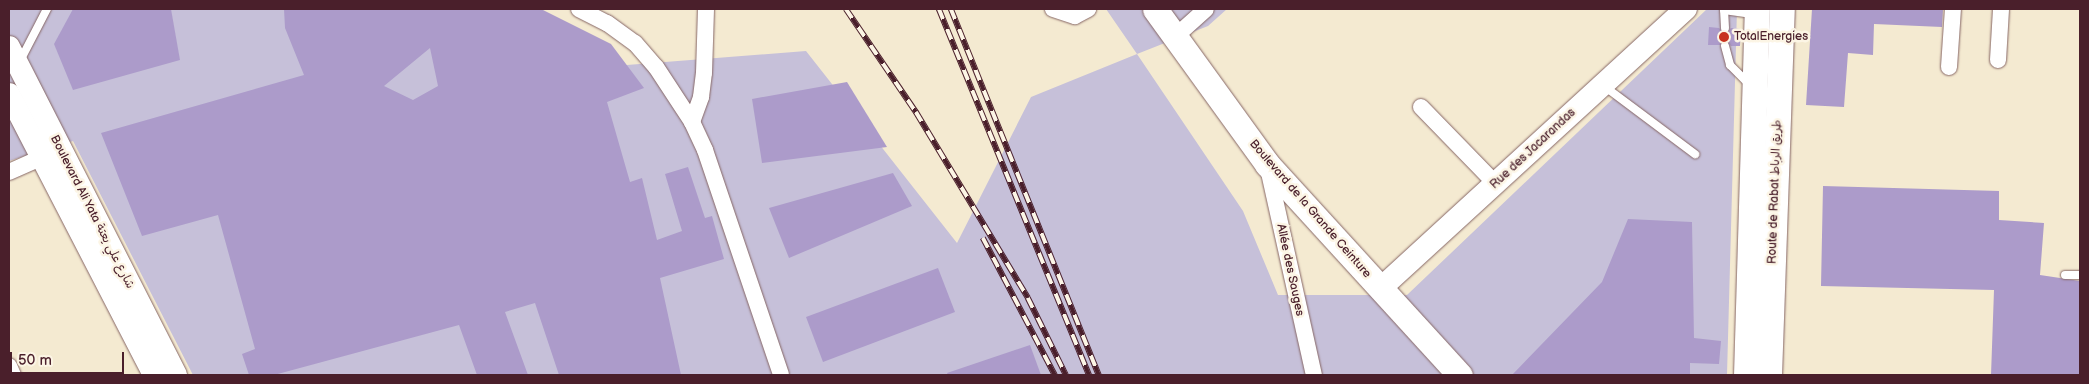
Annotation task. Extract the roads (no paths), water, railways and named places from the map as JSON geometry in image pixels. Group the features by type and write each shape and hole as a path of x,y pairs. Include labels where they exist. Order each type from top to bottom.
{"main road":[{"name":"Route de Rabat طريق الرباط","path":"1769,375 1782,9"},
{"name":"Boulevard de la Grande Ceinture","path":"1160,11 1268,164 1460,375"},
{"name":"Route de Rabat طريق الرباط","path":"1746,375 1757,11"}],"street":[{"path":"580,9 607,22 635,44 656,67 692,122 705,150 781,375"},
{"path":"692,122 701,97 704,73 706,9"},
{"path":"1053,9 1074,16 1088,9"},
{"path":"1176,36 1206,9"},
{"name":"Rue des Jacarandas","path":"1380,289 1686,9"},
{"path":"1949,67 1953,9"},
{"path":"1998,60 2002,9"},
{"name":"Boulevard Ali Yata شارع علي يعتة","path":"13,56 176,375"},
{"name":"Boulevard Ali Yata شارع علي يعتة","path":"9,94 154,375"},
{"path":"1421,107 1496,183"},
{"path":"9,172 42,157"},
{"name":"Allée des Sauges","path":"1268,164 1314,375"},
{"path":"9,366 13,375"}],"lane":[{"path":"13,56 47,9"},
{"path":"1725,28 1724,10 1757,11"},
{"path":"1725,46 1730,65 1754,88"},
{"path":"1602,85 1695,154"},
{"path":"2065,275 2080,275"}],"railway":[{"path":"846,9 916,112 1028,298 1066,375"},
{"path":"939,9 1089,375"},
{"path":"951,9 1099,375"},
{"path":"983,238 1055,375"}],"place":[{"name":"TotalEnergies","path":"1724,37"}]}
